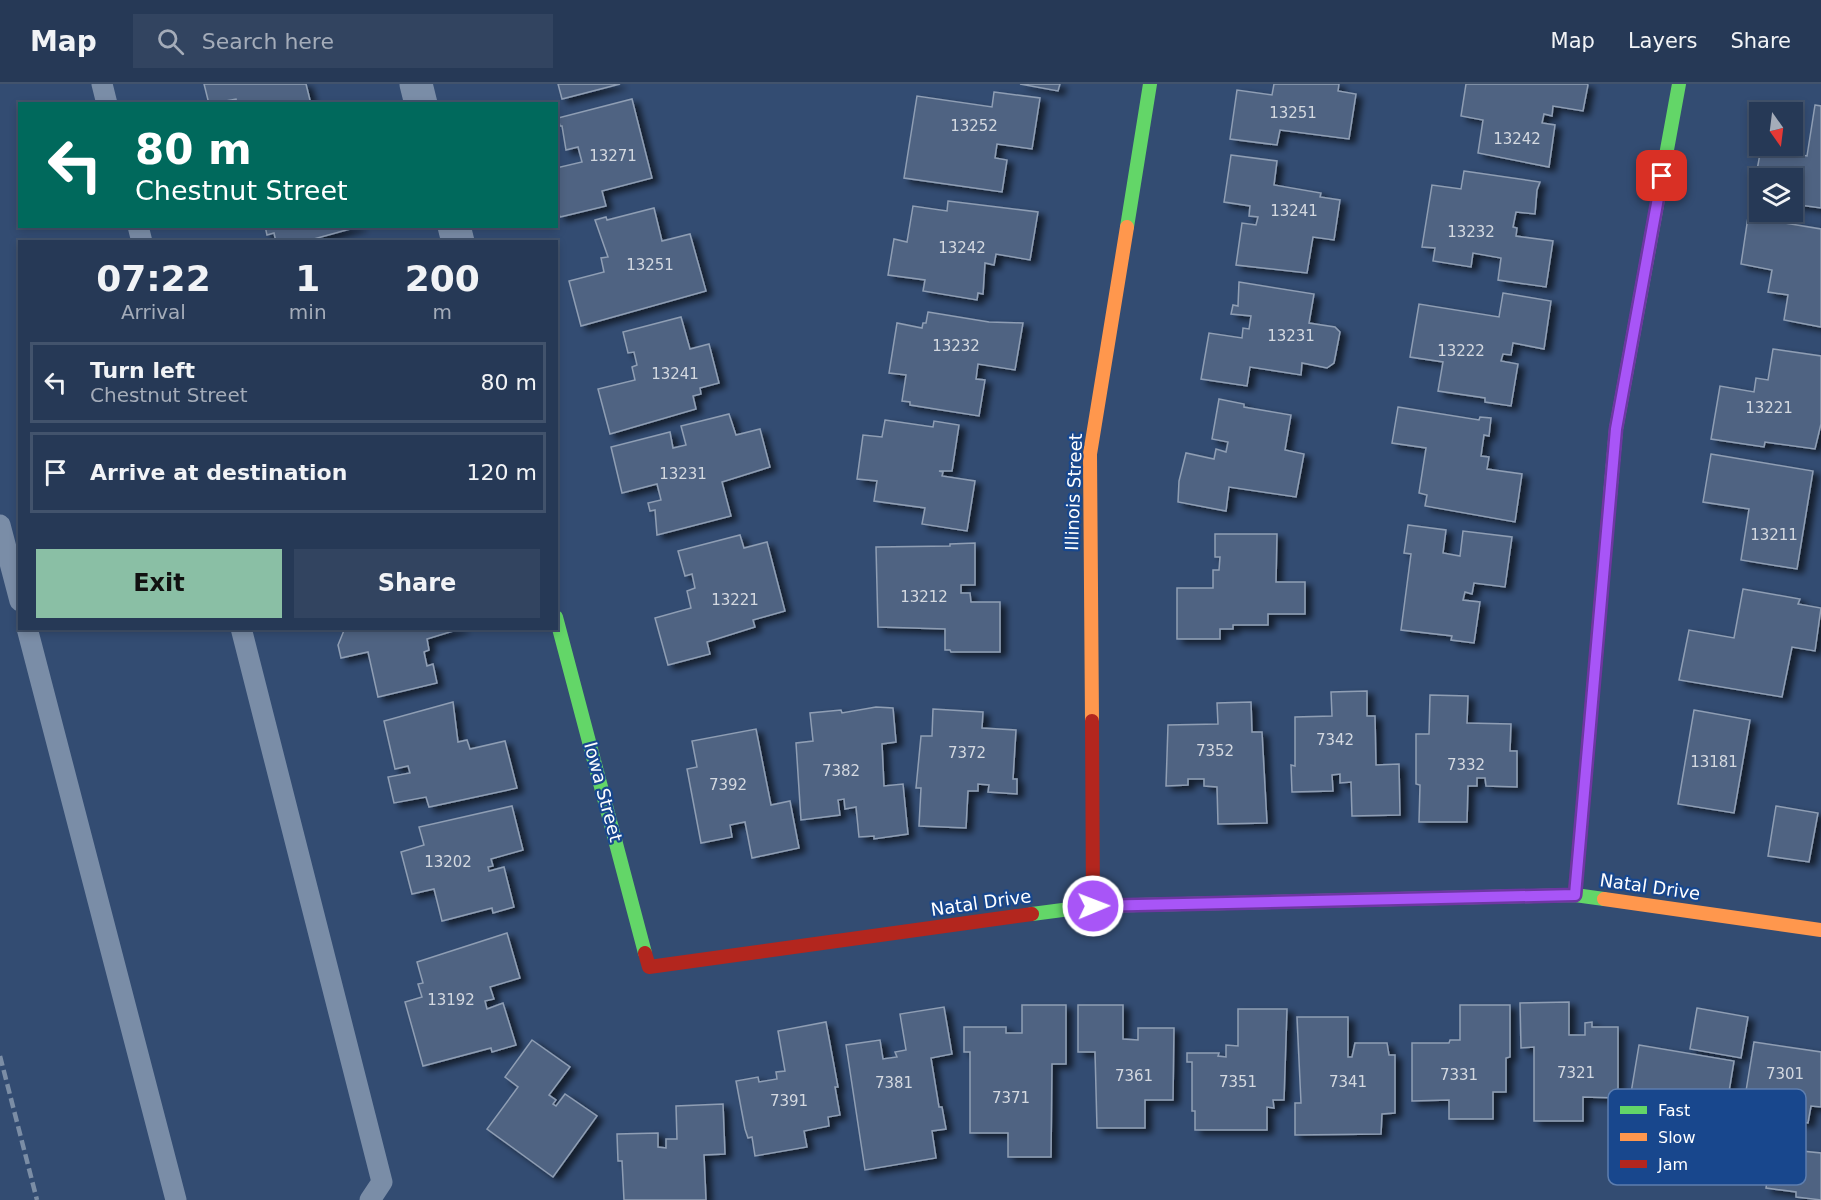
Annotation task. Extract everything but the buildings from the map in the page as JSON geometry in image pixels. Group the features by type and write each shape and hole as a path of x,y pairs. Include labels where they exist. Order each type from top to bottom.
{"street":[{"path":"416,84 420,102"},
{"name":"Illinois Street","path":"1093,906 1090,454 1150,84"},
{"path":"1575,895 1616,429 1679,84"},
{"name":"Iowa Street","path":"558,625 648,967"},
{"name":"Natal Drive","path":"648,967 1093,906 1575,895 1821,930"}],"lane":[{"path":"102,84 106,102"},
{"path":"0,525 18,593"},
{"path":"28,630 176,1200"},
{"path":"242,630 382,1182 370,1200"}],"railway":[{"path":"0,1056 37,1200"}],"traffic: fast":[{"path":"1127,227 1150,84"},
{"path":"1610,496 1616,429 1679,84"},
{"path":"558,625 645,953"},
{"path":"1032,914 1093,906 1575,895 1604,899"}],"traffic: slow":[{"path":"1092,721 1090,454 1127,227"},
{"path":"1604,899 1821,930"}],"traffic: jam":[{"path":"1575,895 1610,496"},
{"path":"1092,721 1093,906"},
{"path":"645,953 649,967 1032,914"}],"route":[{"path":"1093,906 1575,895 1616,429 1662,176"}]}
